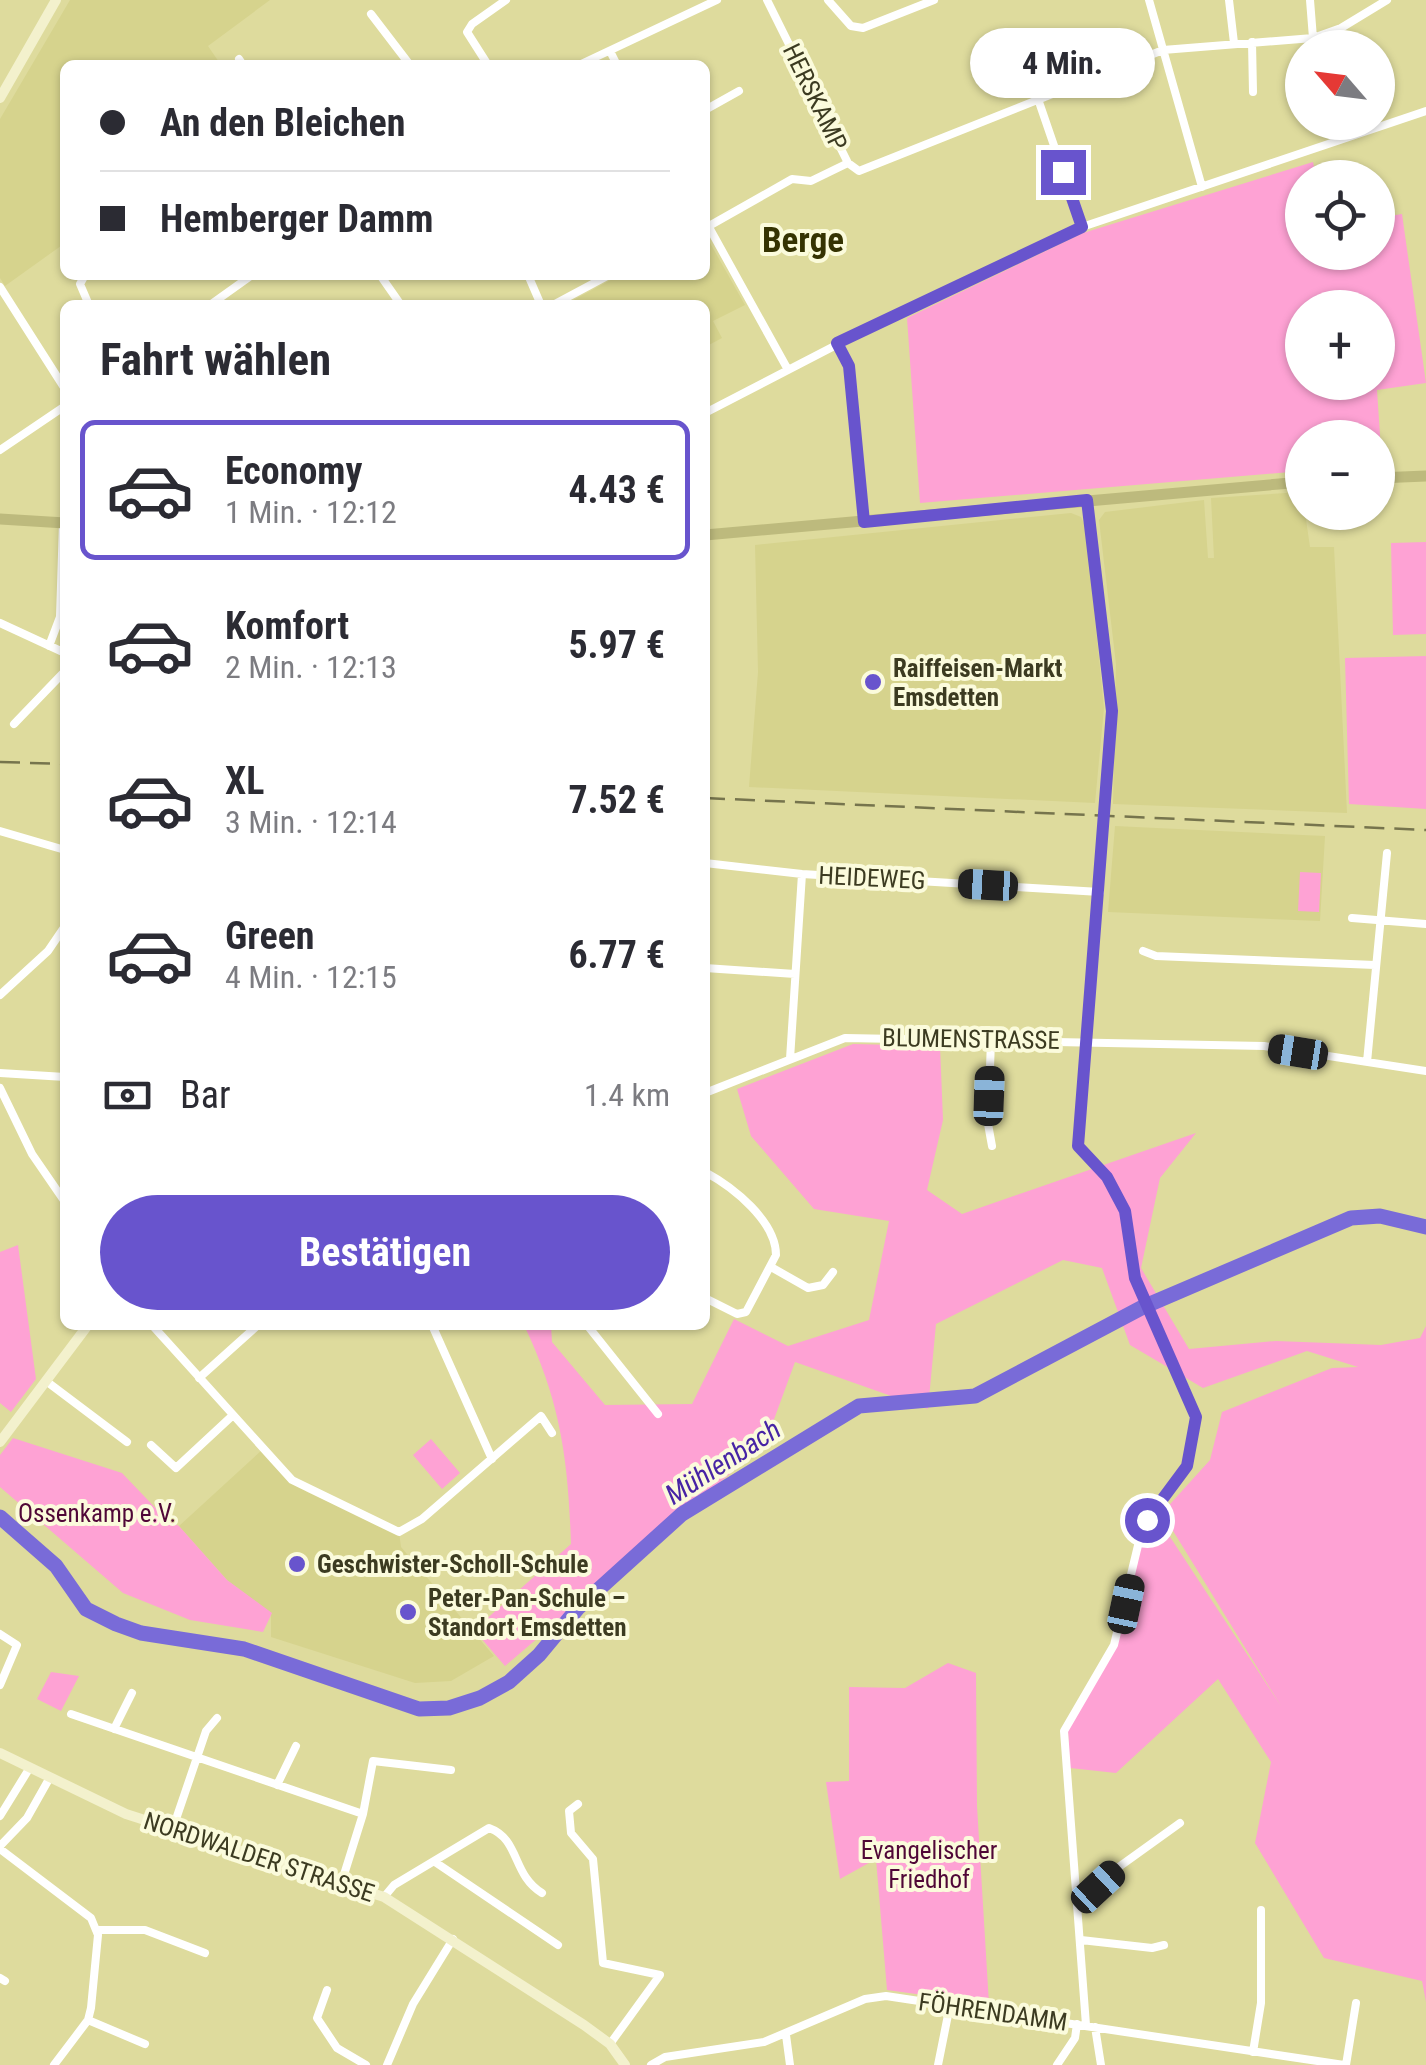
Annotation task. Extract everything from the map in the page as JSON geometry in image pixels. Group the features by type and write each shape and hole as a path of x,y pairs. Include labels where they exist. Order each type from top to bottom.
{"main road":[{"path":"0,98 56,0"},
{"path":"1395,477 1426,476"},
{"path":"710,534 1285,483"},
{"path":"0,519 60,523"},
{"path":"0,1442 84,1330"},
{"name":"NORDWALDER STRASSE","path":"0,1753 92,1801 384,1897 610,2044 625,2065"}],"street":[{"path":"485,60 467,32 472,24 506,0"},
{"path":"591,60 716,0"},
{"name":"HERSKAMP","path":"768,0 848,163 863,171 1163,50 1285,40"},
{"path":"828,0 851,26 863,28 934,0"},
{"path":"1149,0 1202,187"},
{"path":"1229,0 1234,43"},
{"path":"1310,0 1313,30"},
{"path":"1336,30 1387,0"},
{"path":"370,14 406,60"},
{"path":"1252,42 1253,92"},
{"path":"610,52 615,60"},
{"path":"710,107 740,91"},
{"path":"1038,99 1082,227"},
{"path":"710,410 837,343 1082,227 1426,110"},
{"path":"710,221 792,179 811,181 848,163"},
{"path":"710,230 787,368"},
{"path":"217,300 245,280"},
{"path":"562,300 599,280"},
{"path":"1,290 60,380"},
{"path":"837,343 849,366 864,522"},
{"path":"0,450 60,409"},
{"path":"1087,500 1112,683 1100,892 1078,1146 1107,1177 1125,1211 1135,1278 1194,1409 1194,1446 1187,1466 1147,1520 1120,1632 1064,1731 1086,2025 1101,2065"},
{"path":"49,646 60,617"},
{"path":"0,623 60,651"},
{"path":"14,724 60,675"},
{"path":"0,832 60,849"},
{"path":"1367,1062 1378,921 1387,886 1387,852"},
{"name":"HEIDEWEG","path":"710,864 802,874 1100,892"},
{"path":"790,1060 802,874"},
{"path":"1352,918 1426,924"},
{"path":"0,994 36,964 60,933"},
{"path":"1143,951 1156,956 1375,965"},
{"path":"710,968 795,974"},
{"name":"BLUMENSTRASSE","path":"710,1091 845,1038 1264,1046 1426,1071"},
{"path":"991,1040 988,1124 992,1146"},
{"path":"0,1073 60,1076"},
{"path":"0,1088 32,1154 60,1195"},
{"path":"0,1119 12,1114"},
{"path":"710,1175 731,1187 776,1243 772,1267 751,1307 738,1314 710,1300"},
{"path":"772,1267 808,1288 823,1286 833,1272"},
{"path":"156,1330 232,1416 307,1492 399,1532 422,1520 542,1416 552,1433"},
{"path":"199,1378 252,1330"},
{"path":"434,1330 492,1458"},
{"path":"591,1330 658,1414"},
{"path":"46,1381 127,1442"},
{"path":"151,1445 176,1468 232,1416"},
{"path":"0,1634 16,1645 0,1685"},
{"path":"114,1729 132,1693"},
{"path":"71,1714 363,1814"},
{"path":"173,1828 206,1731 217,1718"},
{"path":"277,1786 296,1746"},
{"path":"342,1882 363,1814 372,1761 451,1770"},
{"path":"0,1816 29,1769"},
{"path":"49,1779 28,1818 0,1848 91,1918 96,1930 88,2020 54,2065"},
{"path":"578,1804 570,1811 571,1834 592,1859 603,1963 660,1975 610,2044"},
{"path":"1079,1904 1116,1870 1180,1823"},
{"path":"384,1897 394,1886 483,1832 496,1830 512,1850 526,1883 542,1893"},
{"path":"434,1862 558,1944"},
{"path":"1254,2052 1261,2004 1261,1910"},
{"path":"96,1930 145,1930 205,1953"},
{"path":"386,2065 413,2004 452,1940"},
{"path":"1081,1940 1152,1948 1164,1944"},
{"path":"326,1990 318,2018 337,2048 366,2065"},
{"name":"FÖHRENDAMM","path":"651,2065 665,2058 786,2035 865,1999 886,1996 1345,2065"},
{"path":"1345,2065 1356,2003"},
{"path":"938,2065 950,2006"},
{"path":"88,2020 145,2044"},
{"path":"1057,2065 1086,2025"},
{"path":"786,2035 790,2065"}],"shaded area":[{"path":"70,0 270,0 208,46 218,60 60,60 60,247 5,286 0,278 0,119"},
{"path":"710,243 745,305 713,321 722,338 710,344 710,300 573,300 611,280 710,280"},
{"path":"1285,493 1285,530 1308,530 1310,547 1334,547 1347,813 1113,804 1116,664 1099,520 1105,512 1204,500 1208,558 1214,558 1211,498"},
{"path":"1071,513 1081,517 1086,528 1104,708 1095,803 749,787 758,672 755,545"},
{"path":"1115,826 1325,836 1320,921 1108,912"},
{"name":"Geschwister-Scholl-Schule","path":"263,1449 307,1492 399,1532 401,1547 494,1656 451,1681 415,1683 271,1637 271,1613 227,1580 179,1526"}],"green space":[{"path":"1285,171 1285,270 1395,270 1395,215 1402,214 1426,383 1395,387 1395,290 1285,290 1285,400 1378,400 1379,420 1285,420 1285,472 920,503 907,318 1083,233"},
{"path":"1426,542 1426,634 1393,635 1391,543"},
{"path":"1426,656 1426,809 1349,804 1345,658"},
{"path":"1300,872 1321,873 1319,912 1298,911"},
{"path":"853,1044 940,1046 943,1120 927,1190 962,1214 1196,1133 1160,1178 1141,1268 1189,1349 1276,1341 1381,1345 1420,1338 1426,1326 1426,2002 1422,1981 1324,1958 1255,1843 1271,1762 1218,1679 1116,1773 1070,1768 1068,1731 1116,1646 1142,1534 1155,1514 1281,1706 1162,1513 1210,1460 1222,1412 1332,1368 1358,1367 1307,1351 1203,1388 1130,1345 1102,1268 1063,1260 936,1324 928,1409 795,1362 765,1444 505,1666 474,1630 571,1544 560,1432 547,1380 526,1330 551,1330 552,1342 605,1405 692,1404 734,1319 788,1346 869,1320 889,1221 814,1209 751,1136 737,1089"},
{"path":"18,1245 36,1379 11,1412 0,1403 0,1252"},
{"name":"Ossenkamp e.V.","path":"13,1438 122,1473 167,1520 179,1526 227,1580 272,1613 263,1632 190,1620 123,1593 0,1487 0,1455"},
{"path":"431,1439 460,1473 442,1489 413,1455"},
{"name":"Evangelischer Friedhof","path":"948,1663 976,1673 977,1806 989,2004 887,1990 876,1859 840,1879 826,1782 849,1781 849,1687 905,1688"},
{"path":"51,1672 79,1676 61,1711 37,1699"}],"waterway":[{"name":"Mühlenbach","path":"0,1517 56,1566 86,1609 116,1624 141,1633 244,1649 419,1709 449,1708 480,1698 509,1682 539,1655 578,1608 682,1514 859,1406 975,1396 1143,1307 1351,1218 1380,1216 1426,1227"}],"railway":[{"path":"0,762 60,764"},
{"path":"710,798 1426,830"}],"place":[{"name":"Raiffeisen-Markt Emsdetten","path":"873,682"},
{"name":"Geschwister-Scholl-Schule","path":"297,1564"},
{"name":"Peter-Pan-Schule – Standort Emsdetten","path":"408,1612"}],"district":[{"name":"Berge","path":"803,240"}],"route":[{"path":"1063,172 1082,227 837,343 849,366 864,522 1087,500 1112,683 1112,711 1078,1146 1107,1177 1125,1211 1135,1278 1196,1417 1194,1446 1187,1466 1147,1520"}]}
